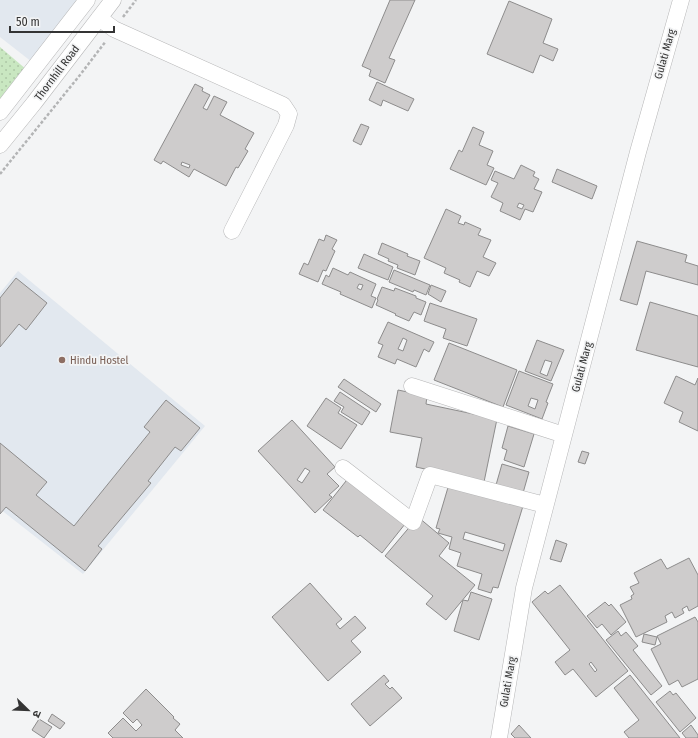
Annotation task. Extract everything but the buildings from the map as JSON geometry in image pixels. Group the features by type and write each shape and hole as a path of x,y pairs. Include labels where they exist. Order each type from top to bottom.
{"street":[{"name":"Thornhill Road","path":"0,112 87,0"},
{"name":"Thornhill Road","path":"0,145 113,0"},
{"name":"Gulati Marg","path":"498,738 524,588 638,152 681,0"},
{"path":"99,18 114,29 283,105 289,114 286,125 232,231"},
{"path":"412,386 564,435"},
{"path":"342,468 413,522 430,475 546,505"}],"path":[{"path":"0,174 80,75 136,0"}],"shaded area":[{"path":"0,0 78,0 32,62 0,37"},
{"name":"Hindu Hostel","path":"18,271 205,426 83,574 0,509 0,293"}],"green space":[{"path":"0,47 27,70 0,103"}],"place":[{"name":"Hindu Hostel","path":"62,360"}]}
